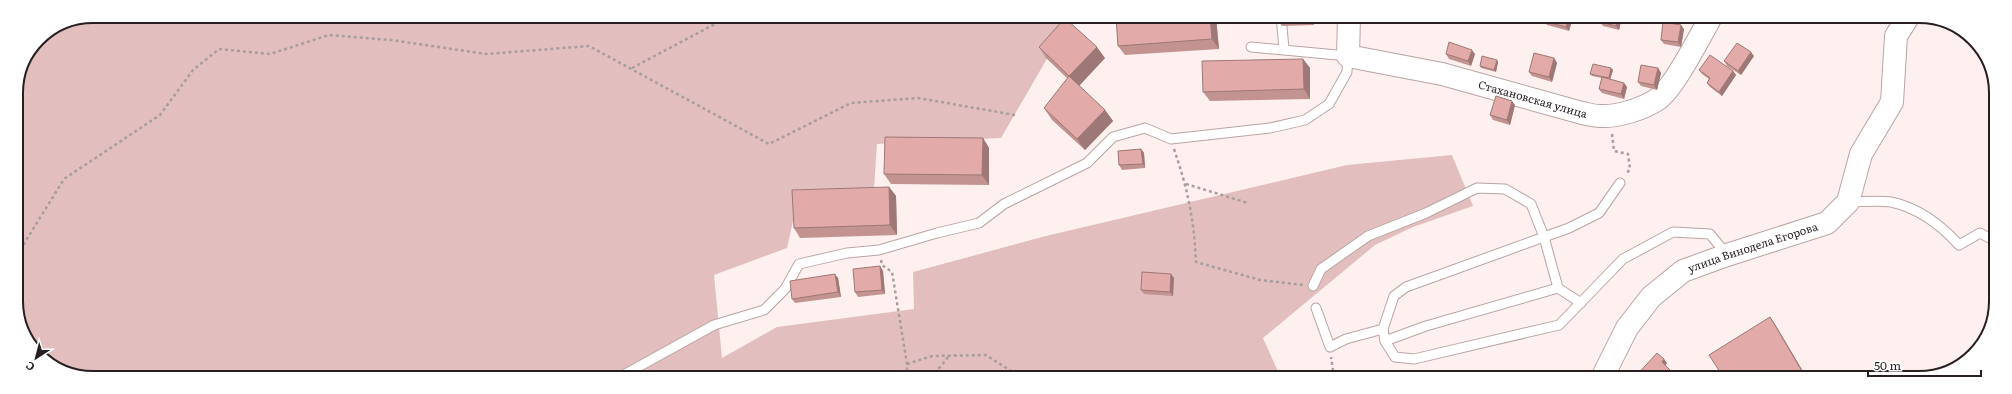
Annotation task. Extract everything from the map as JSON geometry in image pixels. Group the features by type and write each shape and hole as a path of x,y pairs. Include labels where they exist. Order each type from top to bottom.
{"main road":[{"path":"1348,56 1349,23"},
{"name":"Стахановская улица","path":"1348,56 1442,74 1582,113 1600,116 1637,108 1659,98 1678,76 1708,23"},
{"name":"улица Винодела Егорова","path":"1606,371 1627,328 1651,297 1682,271 1827,223 1848,202 1861,154 1892,102 1896,36 1904,23"}],"lane":[{"path":"1282,23 1284,49"},
{"path":"632,371 714,325 764,310 785,289 799,264 847,253 879,250 937,232 979,223 1004,204 1087,163 1114,137 1145,128 1171,139 1270,128 1305,120 1329,104 1346,72 1348,56 1250,46"},
{"path":"1620,183 1600,213 1569,228 1406,287 1394,296 1383,329 1385,341 1395,357 1414,358 1559,325 1623,259 1673,232 1710,234 1728,255"},
{"path":"1313,286 1320,269 1368,236 1426,213 1477,188 1505,189 1531,204 1544,237 1558,288 1581,303"},
{"path":"1848,202 1891,202 1923,214 1948,232 1959,245 1980,233 1989,238"},
{"path":"1385,341 1426,326 1558,288"},
{"path":"1316,308 1330,347 1346,339 1383,329"}],"path":[{"path":"631,68 717,23"},
{"path":"23,245 64,179 160,115 193,70 219,49 270,54 329,35 391,40 486,54 589,46 769,144 851,103 918,98 1015,115"},
{"path":"1610,115 1614,151 1628,154 1630,169 1620,183"},
{"path":"1171,139 1186,184 1194,224 1196,262 1260,280 1313,286"},
{"path":"1186,184 1248,203"},
{"path":"879,250 882,265 892,272 907,371"},
{"path":"936,371 949,355"},
{"path":"907,364 932,356 986,355 1011,371"}],"shaded area":[{"path":"93,23 1068,23 1001,138 877,144 874,189 799,194 787,248 714,275 722,358 777,327 914,309 913,272 1046,236 1347,165 1452,155 1473,206 1413,227 1375,245 1263,338 1278,371 84,370 70,367 56,360 56,338 33,338 24,315 24,79 28,66 43,43 66,28 79,24"}],"building":[{"path":"1061,23 1071,23 1097,47 1069,76 1039,47"},
{"path":"1116,23 1211,23 1212,39 1118,46"},
{"path":"1551,23 1567,23 1566,27"},
{"path":"1604,23 1617,23 1616,26"},
{"path":"1663,23 1681,25 1678,42 1661,40"},
{"path":"1449,42 1472,50 1468,61 1446,54"},
{"path":"1737,43 1751,52 1738,71 1724,61"},
{"path":"1534,53 1554,58 1549,77 1529,72"},
{"path":"1710,55 1733,71 1719,92 1707,83 1710,78 1699,70"},
{"path":"1482,56 1497,60 1494,70 1480,66"},
{"path":"1303,59 1304,89 1203,92 1202,61"},
{"path":"1593,64 1611,68 1609,78 1590,74"},
{"path":"1641,65 1658,68 1654,85 1638,82"},
{"path":"1069,76 1105,110 1077,139 1044,108"},
{"path":"1602,77 1624,83 1621,94 1599,89"},
{"path":"1496,96 1512,101 1507,120 1490,115"},
{"path":"885,137 983,138 982,175 884,174"},
{"path":"1141,149 1143,164 1119,165 1118,151"},
{"path":"889,187 890,225 794,228 792,190"},
{"path":"880,266 882,290 855,292 853,269"},
{"path":"1142,272 1171,274 1170,292 1141,290"},
{"path":"835,274 838,292 792,299 790,281"},
{"path":"1770,317 1802,371 1719,371 1709,355"},
{"path":"1657,353 1664,359 1662,362 1671,371 1640,371"}]}
